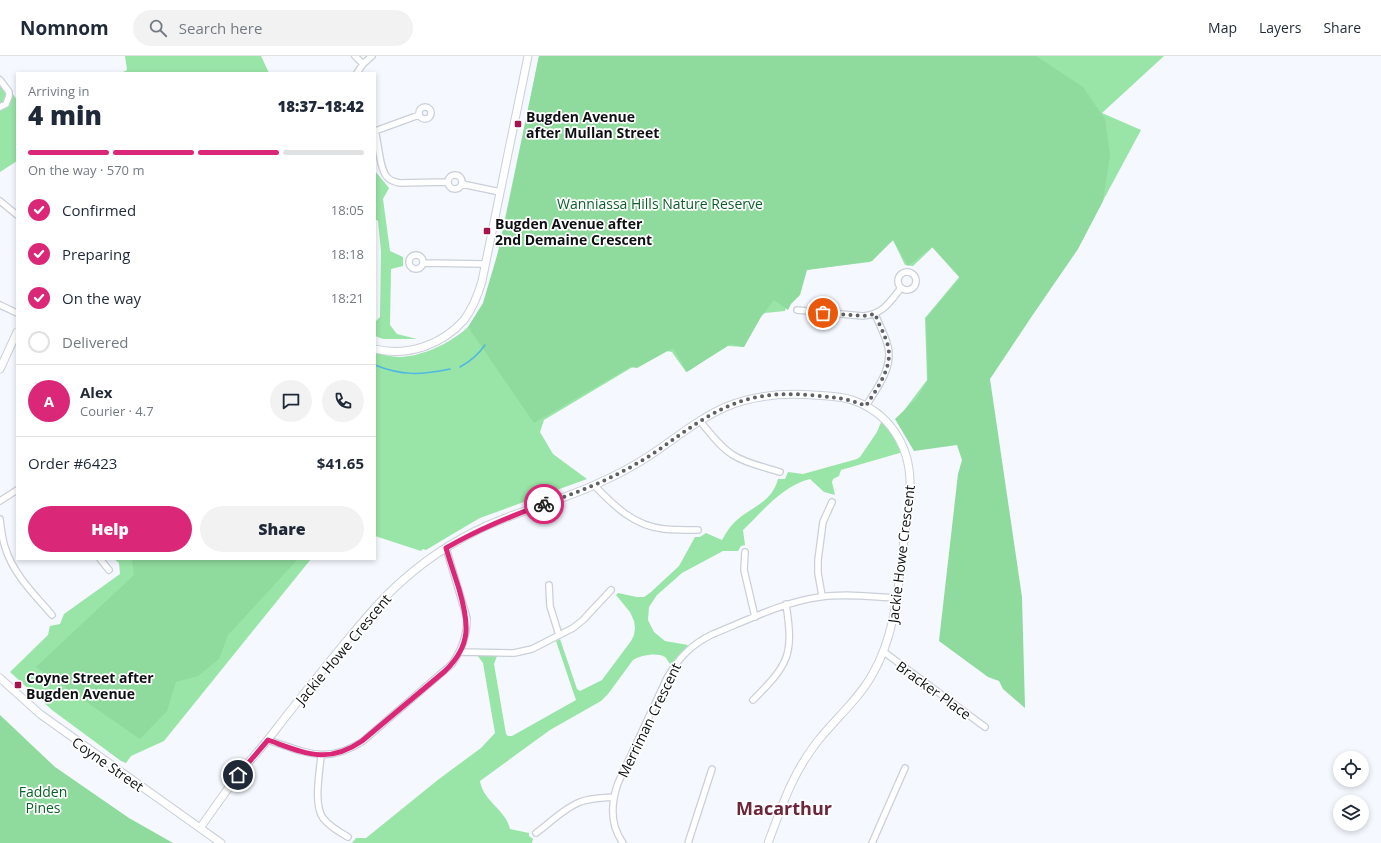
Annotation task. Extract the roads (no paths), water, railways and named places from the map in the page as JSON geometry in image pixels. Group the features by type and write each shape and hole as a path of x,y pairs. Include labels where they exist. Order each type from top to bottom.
{"street":[{"path":"355,56 363,64"},
{"path":"358,72 363,64 372,56"},
{"path":"376,349 408,352 436,341 448,334 464,319 472,307 478,295 485,264 528,56"},
{"path":"0,80 9,92 10,96 6,104 0,107"},
{"path":"376,131 419,115"},
{"path":"376,135 382,168 388,179 400,183 447,182"},
{"path":"447,182 450,177 455,175 461,178 462,184"},
{"path":"447,182 449,187 454,189 459,188 462,184"},
{"path":"462,184 500,192"},
{"path":"0,201 16,214"},
{"path":"423,263 485,264"},
{"path":"797,310 863,316 875,314 885,307 901,288"},
{"path":"0,305 16,313"},
{"path":"866,406 883,377 888,362 889,352 887,343 875,314"},
{"path":"0,369 16,334"},
{"path":"376,345 391,348 417,348"},
{"name":"Jackie Howe Crescent","path":"200,828 238,775 268,740 363,620 382,600 413,572 446,548 480,529 503,519 594,486 650,456 700,421 731,405 762,396 780,394 836,397 855,401 866,406 883,418 897,434 903,446 909,467 910,490 894,618 884,652 868,681 818,742 795,776 786,795 768,843"},
{"path":"700,421 723,447 732,454 747,461 780,472"},
{"path":"594,486 622,512 641,523 662,528 698,530"},
{"path":"0,501 16,491"},
{"path":"822,596 818,573 818,560 823,522 832,502"},
{"path":"0,519 5,547 13,567 20,578 52,615"},
{"path":"268,740 305,752 321,755 337,754 353,748 452,664 461,652 466,635 466,618 446,548"},
{"path":"745,552 744,570 755,617"},
{"path":"101,560 109,570"},
{"path":"548,585 550,606 559,635"},
{"path":"461,652 517,653 532,649 583,620 611,590"},
{"name":"Merriman Crescent","path":"623,843 615,828 613,816 614,796 618,783 664,684 677,661 686,651 702,639 786,604 822,596 842,595 897,598"},
{"path":"753,700 778,674 788,653 790,630 786,604"},
{"name":"Bracker Place","path":"884,652 985,727"},
{"name":"Coyne Street","path":"0,678 40,714 221,843"},
{"path":"321,755 318,801 319,812 322,818 329,825 348,837"},
{"path":"872,843 905,768"},
{"path":"688,843 712,769"},
{"path":"536,833 570,807 578,803 587,800 614,796"}],"waterway":[{"path":"460,367 474,358 485,345"},
{"path":"376,365 403,373 421,373 450,369"}],"place":[{"name":"Bugden Avenue after Mullan Street","path":"518,124"},
{"name":"Bugden Avenue after 2nd Demaine Crescent","path":"487,231"},
{"name":"Coyne Street after Bugden Avenue","path":"18,685"}],"district":[{"name":"Macarthur","path":"784,808"}],"park label":[{"name":"Wanniassa Hills Nature Reserve","path":"660,203"},
{"name":"Fadden Pines","path":"43,800"}]}
